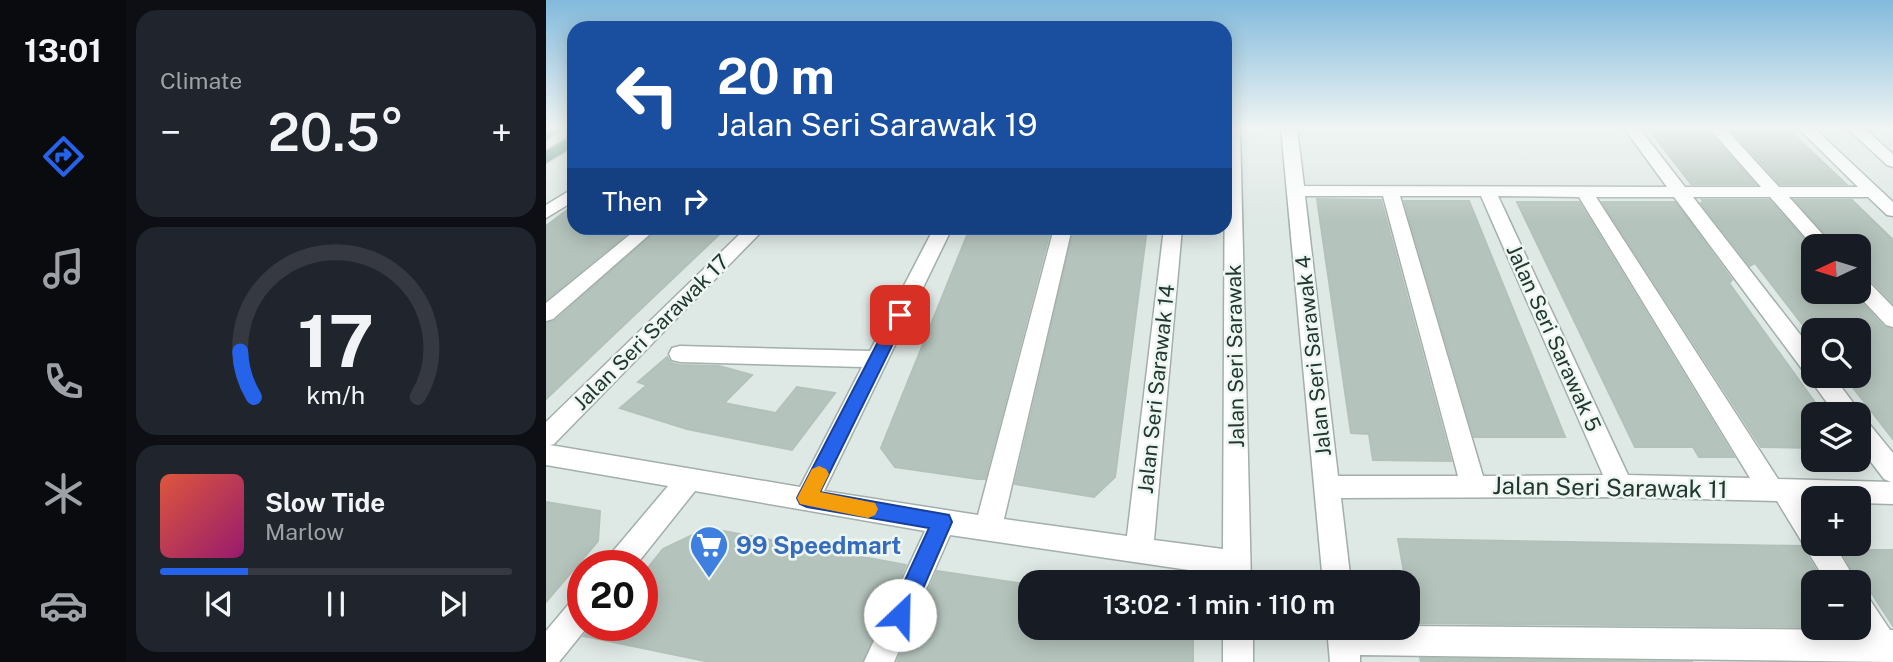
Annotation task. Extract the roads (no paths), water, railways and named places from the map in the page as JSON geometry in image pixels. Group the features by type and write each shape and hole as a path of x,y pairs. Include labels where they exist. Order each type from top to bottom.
{"street":[{"name":"Jalan Seri Sarawak","path":"1232,159 1237,570"},
{"name":"Jalan Seri Sarawak 4","path":"1292,159 1336,570"},
{"path":"1655,159 1801,351"},
{"path":"1744,159 1813,234"},
{"path":"1838,159 1893,211"},
{"path":"1296,191 1873,192"},
{"path":"1390,191 1473,486"},
{"name":"Jalan Seri Sarawak 5","path":"1487,191 1620,486"},
{"path":"1584,191 1778,490 1801,520"},
{"path":"550,211 567,198"},
{"path":"546,314 640,235"},
{"name":"Jalan Seri Sarawak 17","path":"546,437 749,235"},
{"path":"807,498 940,235"},
{"path":"988,528 1061,235"},
{"name":"Jalan Seri Sarawak 14","path":"1139,550 1172,235"},
{"path":"1871,297 1893,320"},
{"path":"680,354 878,359"},
{"path":"1871,444 1893,472"},
{"path":"546,455 942,522 1139,550 1224,570"},
{"path":"631,550 689,479"},
{"name":"Jalan Seri Sarawak 11","path":"1327,487 1620,486 1893,494"},
{"path":"879,662 942,522"},
{"path":"1871,624 1890,650"},
{"path":"546,654 567,628"},
{"path":"1238,640 1238,662"},
{"path":"1343,643 1890,650"}],"place":[{"name":"99 Speedmart","path":"709,579"}]}
